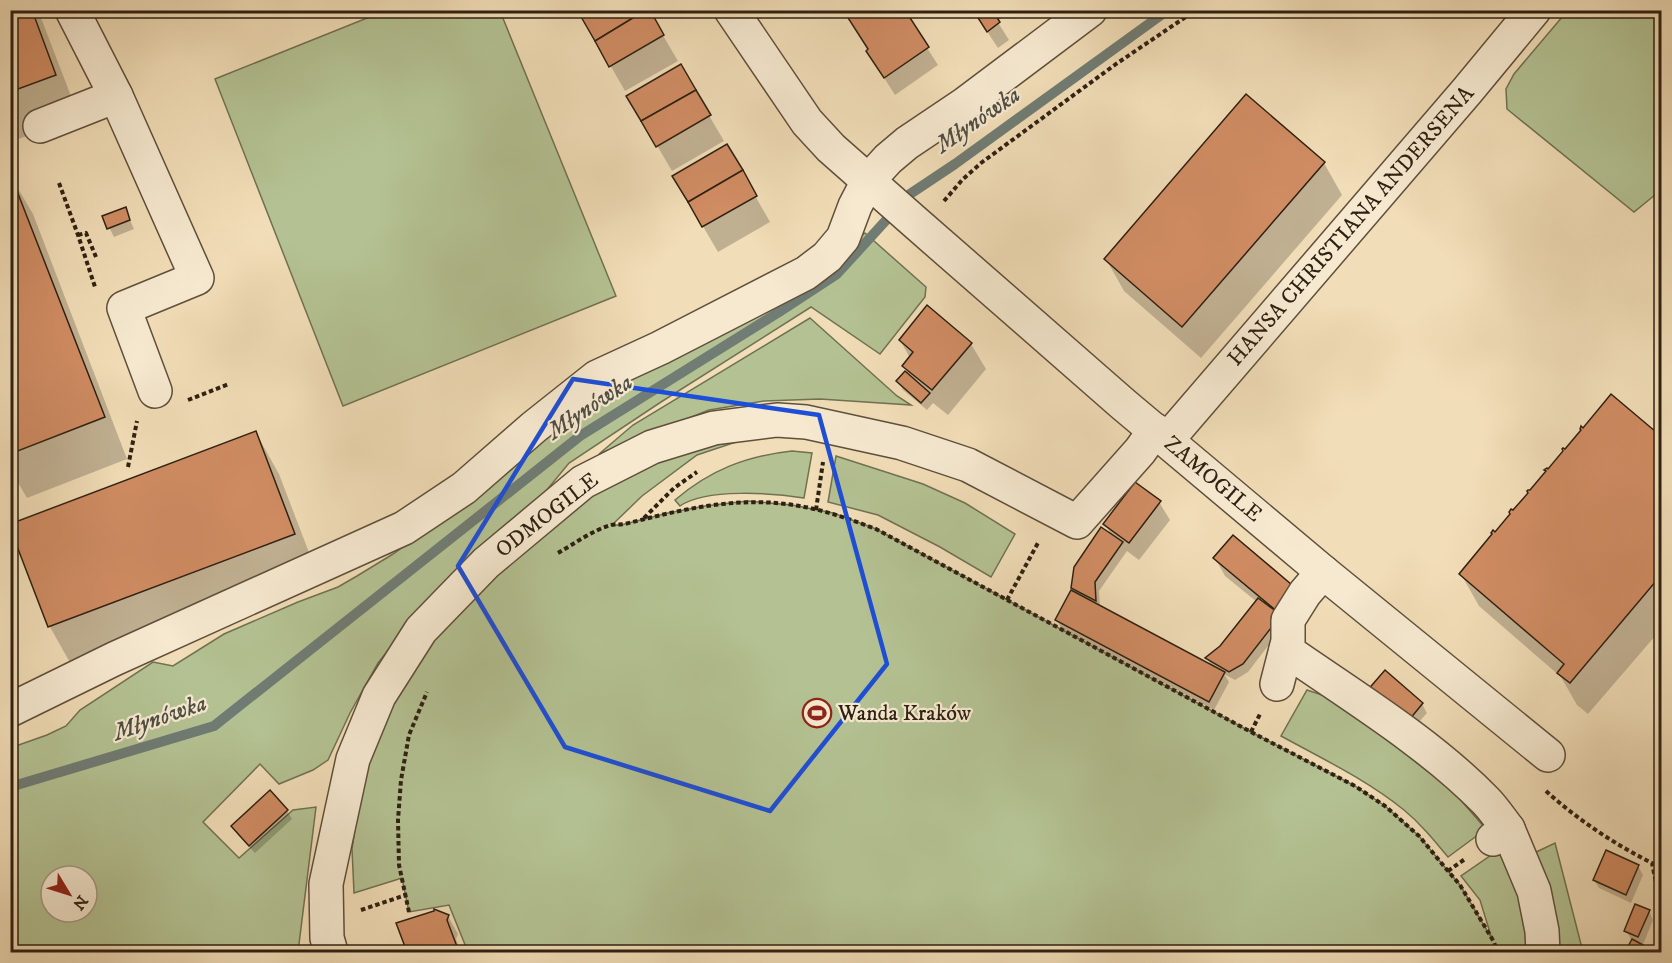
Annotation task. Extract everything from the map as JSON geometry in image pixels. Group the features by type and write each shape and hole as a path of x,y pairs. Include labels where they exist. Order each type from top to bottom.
{"street":[{"path":"72,10 116,96 197,278 124,308 155,391"},
{"path":"731,10 807,122 831,148 876,188"},
{"path":"10,710 114,659 404,528 464,488 534,427 597,377 660,348 806,273 827,257 843,238 855,206 876,188 888,159 1090,10"},
{"name":"HANSA CHRISTIANA ANDERSENA","path":"1161,435 1467,91 1534,10"},
{"path":"40,126 116,96"},
{"name":"ZAMOGILE","path":"876,188 1123,404 1323,572 1548,755"},
{"name":"ODMOGILE","path":"332,952 327,938 326,885 353,759 379,696 422,630 486,562 582,482 652,447 714,428 777,420 806,422 902,443 968,465 1077,522 1161,435"},
{"path":"1277,684 1288,641 1288,620 1305,593 1323,572"},
{"path":"1286,650 1404,732 1453,770 1486,802 1501,834 1534,891 1542,931 1543,952"}],"path":[{"path":"919,226 981,163 1116,63 1196,10"},
{"path":"78,235 86,233 96,257"},
{"path":"816,510 824,455"},
{"path":"550,557 611,525 621,525 705,506 748,501 792,505 833,513 876,529 1355,786 1385,806 1419,836 1460,885 1494,942 1497,952"},
{"path":"1007,600 1037,547"},
{"path":"410,912 399,865 400,780 409,735 432,684"},
{"path":"1251,732 1256,722"},
{"path":"1548,755 1540,785 1560,804 1628,851 1652,863 1658,893 1662,895"},
{"path":"1448,871 1454,867"},
{"path":"362,909 406,895"}],"highlighted area":[{"path":"573,379 819,415 887,664 770,811 565,747 458,566"}],"green space":[{"path":"387,10 500,11 616,296 343,406 215,79"},
{"path":"1568,10 1661,11 1661,190 1634,212 1507,109 1506,89 1514,74"},
{"path":"865,233 926,287 925,297 880,354 811,307 569,463 546,491 431,597 378,663 350,713 328,760 313,770 279,784 260,764 203,822 239,858 293,810 316,807 298,952 11,952 10,748 66,726 80,710 153,662 173,666 224,634 338,587 357,576 393,554 479,492 508,465 681,341 810,279"},
{"path":"810,318 897,396 911,405 820,399 764,401 709,410 599,454 633,425"},
{"name":"Wanda Kraków","path":"734,435 736,442 697,455 642,496 612,525 621,525 705,506 748,501 792,505 833,513 876,529 1355,786 1385,806 1419,836 1460,885 1492,939 1480,900 1461,876 1500,849 1513,868 1533,952 468,952 449,905 409,912 402,878 354,893 352,849 358,809 373,742 400,680 433,630 590,493 670,456"},
{"path":"792,451 812,453 804,498 740,493 722,494 692,500 680,506 675,500 702,480 729,466 775,453"},
{"path":"836,456 923,484 965,503 1015,534 991,577 878,515 828,502"},
{"path":"1307,690 1322,695 1379,734 1451,789 1486,829 1448,857 1416,821 1390,799 1344,770 1281,736"},
{"path":"1555,843 1583,952 1555,952 1530,855"}],"building":[{"path":"10,10 32,10 56,75 10,92"},
{"path":"587,10 646,10 595,41 580,15"},
{"path":"646,10 650,10 664,35 609,67 595,41"},
{"path":"843,10 905,10 929,47 884,78"},
{"path":"973,10 992,10 1000,22 987,32"},
{"path":"681,64 696,90 641,121 626,96"},
{"path":"696,90 711,115 656,147 641,121"},
{"path":"1246,94 1325,162 1182,327 1104,259"},
{"path":"727,144 743,170 688,202 672,176"},
{"path":"743,170 757,196 702,227 688,202"},
{"path":"10,173 105,417 10,454"},
{"path":"126,207 130,220 107,229 102,216"},
{"path":"927,305 972,343 932,390 902,366 913,352 899,340"},
{"path":"905,371 930,393 921,403 896,381"},
{"path":"1611,394 1662,437 1662,574 1570,683 1557,673 1564,664 1459,574 1493,530 1495,532 1510,514 1511,509 1513,510 1528,493 1527,491 1546,471 1544,470 1548,469 1563,451 1562,449 1565,449 1581,430 1581,426 1583,428"},
{"path":"256,431 295,534 48,627 10,524"},
{"path":"1135,482 1161,501 1129,543 1103,524"},
{"path":"1101,527 1123,542 1095,582 1096,601 1071,588 1074,567"},
{"path":"1233,535 1298,590 1279,613 1213,558"},
{"path":"1071,590 1225,672 1209,702 1055,620"},
{"path":"1258,598 1281,615 1243,664 1229,672 1205,658 1220,646"},
{"path":"1385,670 1423,703 1405,725 1366,692"},
{"path":"270,790 288,810 249,846 231,826"},
{"path":"1606,850 1639,865 1626,895 1593,880"},
{"path":"1635,904 1650,910 1638,937 1624,931"},
{"path":"434,909 449,915 447,920 459,952 407,952 396,923 434,911"},
{"path":"1632,939 1656,952 1625,952"}],"waterway":[{"name":"Młynówka","path":"10,787 214,726 580,436 837,274 910,194 1168,10"}],"place":[{"name":"Wanda Kraków","path":"817,713"}]}
